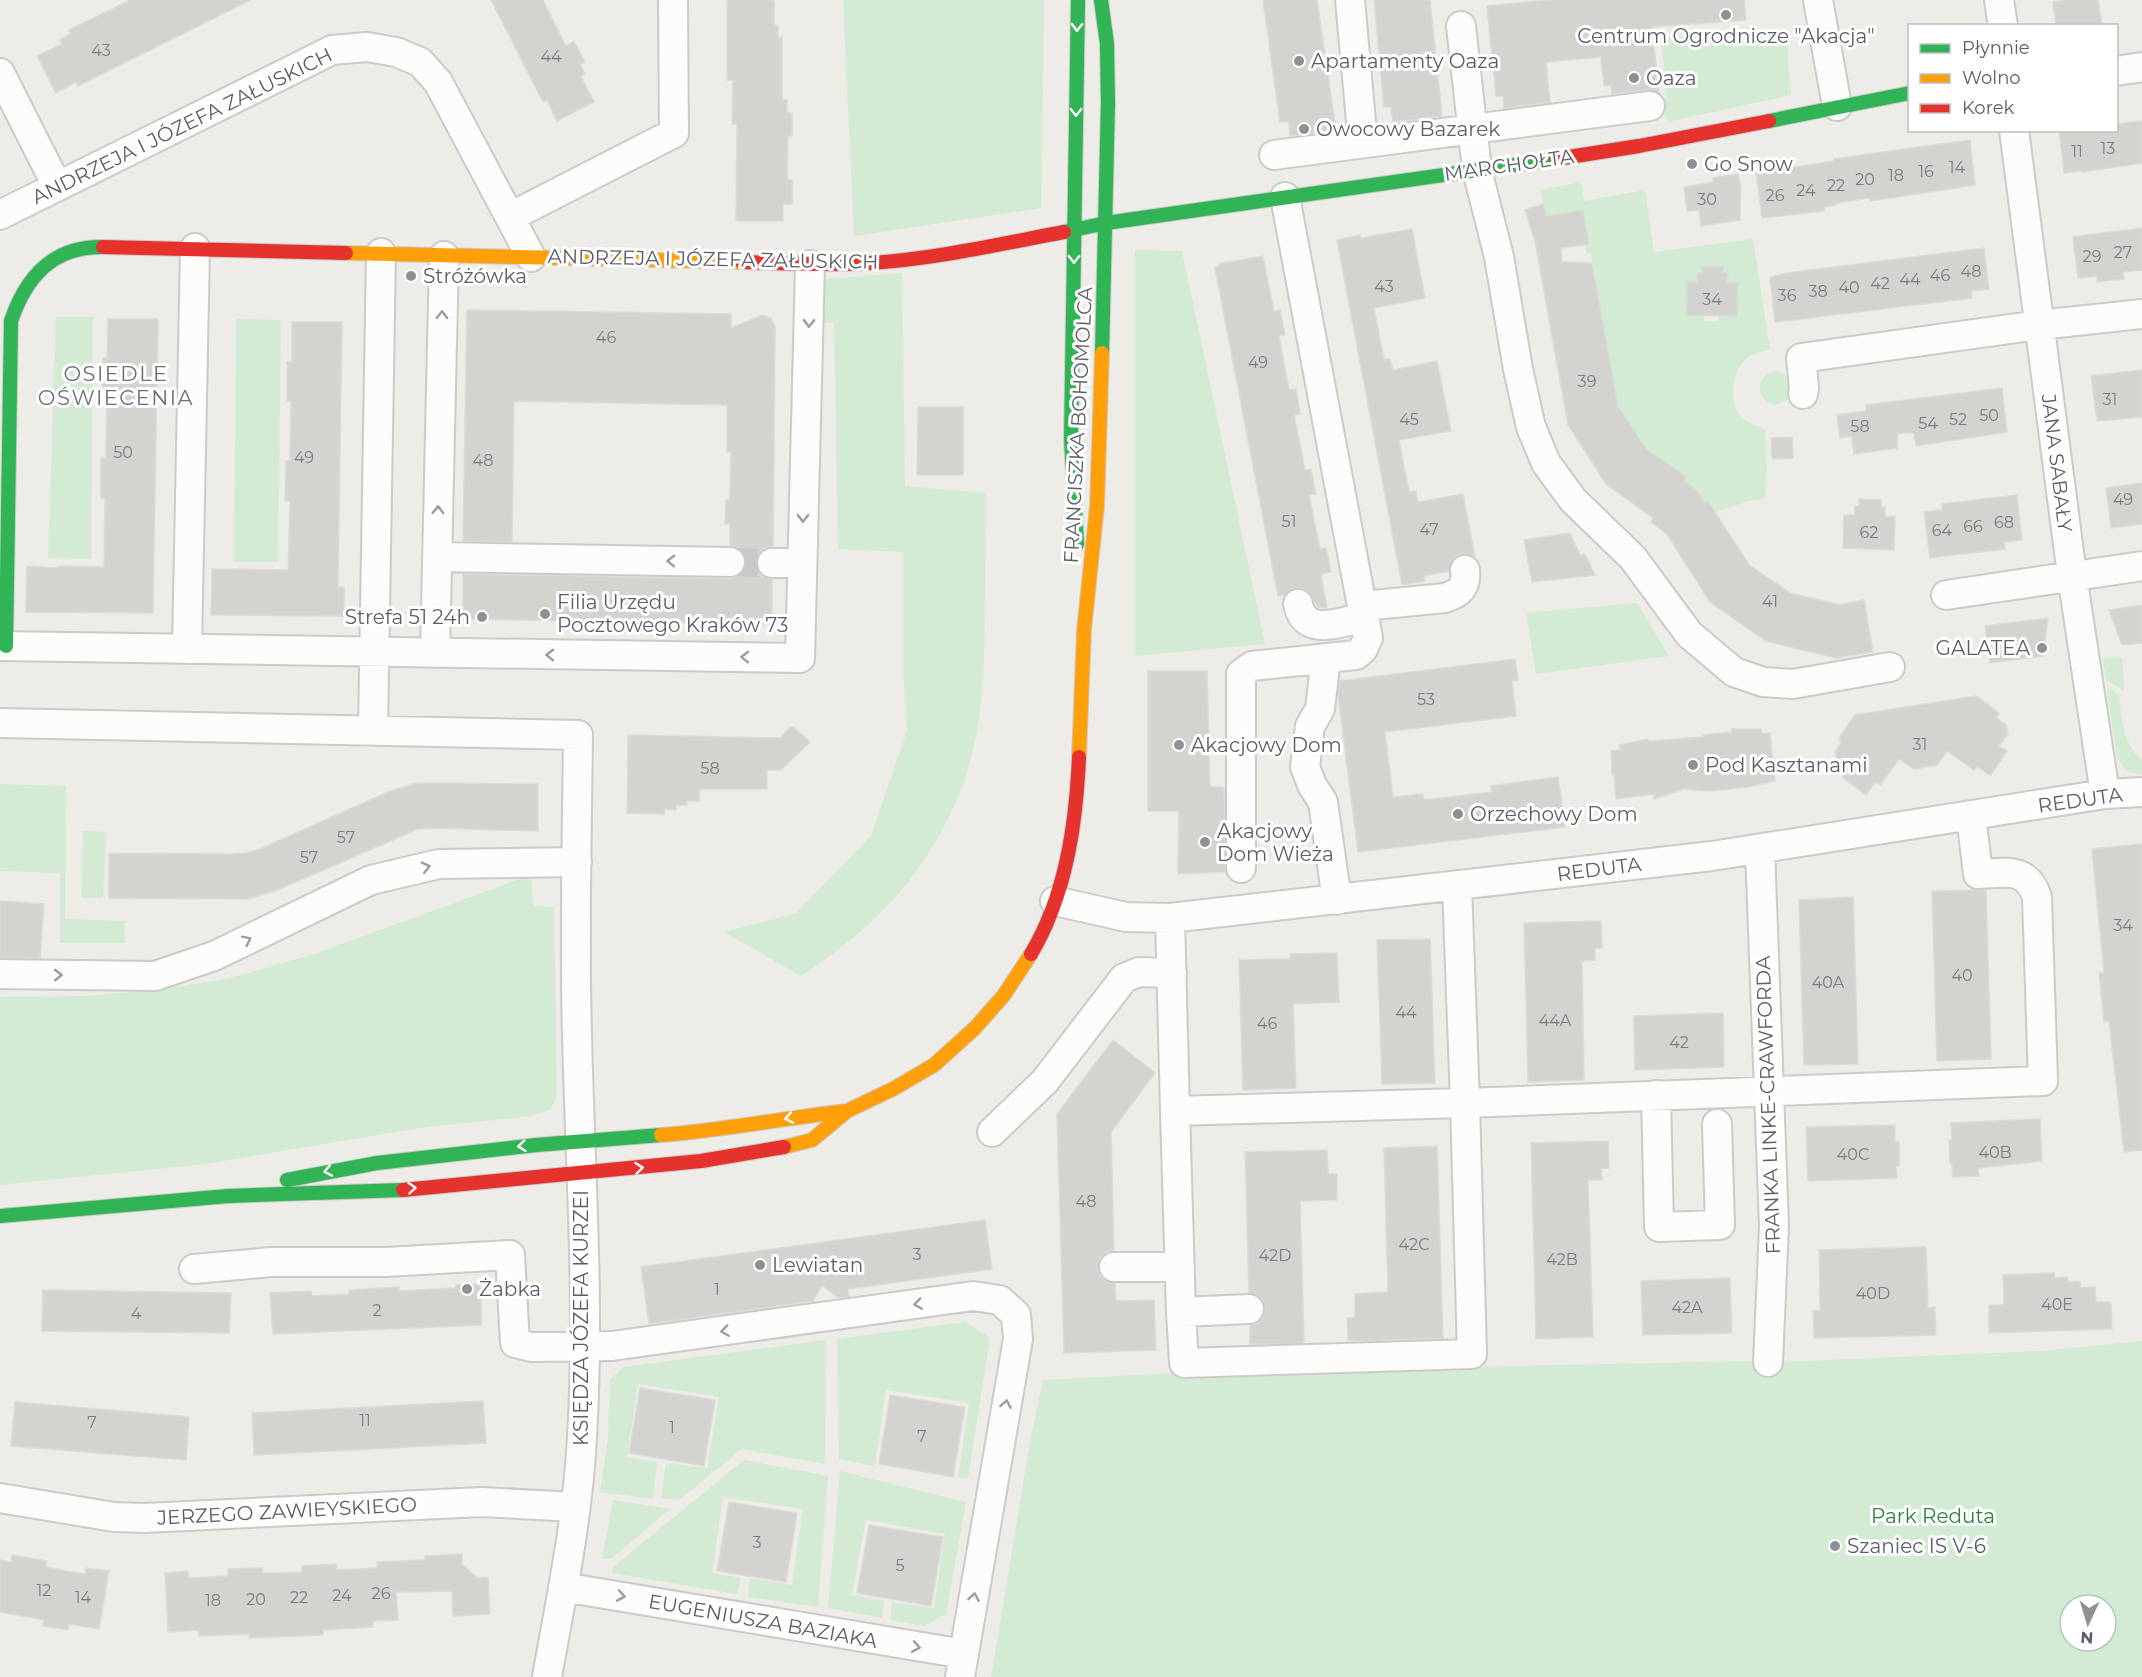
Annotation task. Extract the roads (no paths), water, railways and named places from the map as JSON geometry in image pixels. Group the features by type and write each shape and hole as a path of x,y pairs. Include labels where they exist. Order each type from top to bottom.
{"street":[{"path":"510,217 674,133 673,0"},
{"name":"FRANCISZKA BOHOMOLCA","path":"1078,0 1071,438 1084,630"},
{"name":"FRANCISZKA BOHOMOLCA","path":"228,1196 378,1192 581,1173 701,1161 812,1140 847,1111 918,1076 948,1054 975,1028 1019,974 1041,937 1055,901 1070,846 1077,794 1084,630 1097,500 1106,223 1107,44 1101,0"},
{"path":"1350,0 1363,143"},
{"path":"1818,0 1837,106"},
{"path":"1999,0 2003,24"},
{"path":"1461,26 1477,170 1499,257 1518,369 1531,427 1546,463 1574,500 1633,558 1689,634 1734,672 1763,682 1793,684 1890,667"},
{"name":"ANDRZEJA I JÓZEFA ZAŁUSKICH","path":"0,214 332,50 367,46 396,52 420,62 438,82 531,257 810,265 871,263 919,258 1075,230"},
{"path":"2118,71 2142,67"},
{"path":"0,73 57,186"},
{"name":"MARCHOŁTA","path":"1106,223 1639,146 1908,93"},
{"path":"1241,868 1241,674 1252,666 1356,655 1363,649 1368,638 1288,154 1650,106"},
{"name":"JANA SABAŁY","path":"2014,132 2072,576 2105,794"},
{"path":"1075,230 1106,223"},
{"path":"531,257 86,247 51,260 28,281 17,300 11,321 3,646 800,658 810,265"},
{"path":"187,649 195,248"},
{"path":"0,723 373,730 381,253"},
{"path":"435,653 444,256"},
{"path":"1803,394 1801,358 2142,314"},
{"path":"437,557 730,562"},
{"path":"772,563 802,563"},
{"path":"1946,595 2142,566"},
{"path":"1298,604 1300,617 1308,623 1323,625 1364,611 1457,594 1464,588 1466,570"},
{"path":"1326,658 1320,709 1310,726 1305,766 1323,802 1337,900"},
{"name":"KSIĘDZA JÓZEFA KURZEI","path":"373,730 578,735 575,974 585,1346 582,1439 575,1507 547,1677"},
{"name":"REDUTA","path":"1055,901 1126,917 1170,918 1760,849 2105,794 2142,792"},
{"path":"1175,1111 1465,1103 2043,1081 2037,897 2033,885 2025,877 2012,872 1978,874 1971,816"},
{"name":"FRANKA LINKE-CRAWFORDA","path":"1760,849 1774,1226 1768,1362"},
{"path":"0,974 155,976 214,956 371,880 439,864 577,862"},
{"path":"1170,918 1184,1363 1472,1354 1457,886"},
{"path":"992,1132 1045,1081 1124,978 1139,972 1172,973"},
{"path":"1656,1095 1659,1227 1720,1225 1717,1124"},
{"name":"FRANCISZKA BOHOMOLCA","path":"228,1196 305,1175 352,1167 580,1141 710,1131 847,1111"},
{"path":"0,1216 228,1196"},
{"path":"194,1269 272,1262 386,1263 510,1255 515,1343 531,1347 621,1345 973,1296 1000,1300 1016,1315 1018,1339 962,1666"},
{"path":"1114,1267 1180,1267"},
{"path":"1181,1312 1249,1309"},
{"name":"JERZEGO ZAWIEYSKIEGO","path":"0,1498 114,1517 144,1518 482,1502 575,1507"},
{"name":"EUGENIUSZA BAZIAKA","path":"563,1587 962,1666"}],"tunnel":[{"path":"730,562 772,563"}],"place":[{"name":"Centrum Ogrodnicze \"Akacja\"","path":"1726,15"},
{"name":"Apartamenty Oaza","path":"1299,61"},
{"name":"Oaza","path":"1634,78"},
{"name":"Owocowy Bazarek","path":"1304,129"},
{"name":"Go Snow","path":"1692,164"},
{"name":"Stróżówka","path":"411,276"},
{"name":"Filia Urzędu Pocztowego Kraków 73","path":"545,614"},
{"name":"Strefa 51 24h","path":"482,617"},
{"name":"GALATEA","path":"2042,648"},
{"name":"Akacjowy Dom","path":"1179,745"},
{"name":"Pod Kasztanami","path":"1693,765"},
{"name":"Orzechowy Dom","path":"1458,814"},
{"name":"Akacjowy Dom Wieża","path":"1205,842"},
{"name":"Lewiatan","path":"760,1265"},
{"name":"Żabka","path":"467,1289"},
{"name":"Szaniec IS V-6","path":"1835,1546"}],"district":[{"name":"OSIEDLE OŚWIECENIA","path":"116,385"}],"park label":[{"name":"Park Reduta","path":"1933,1516"}]}
